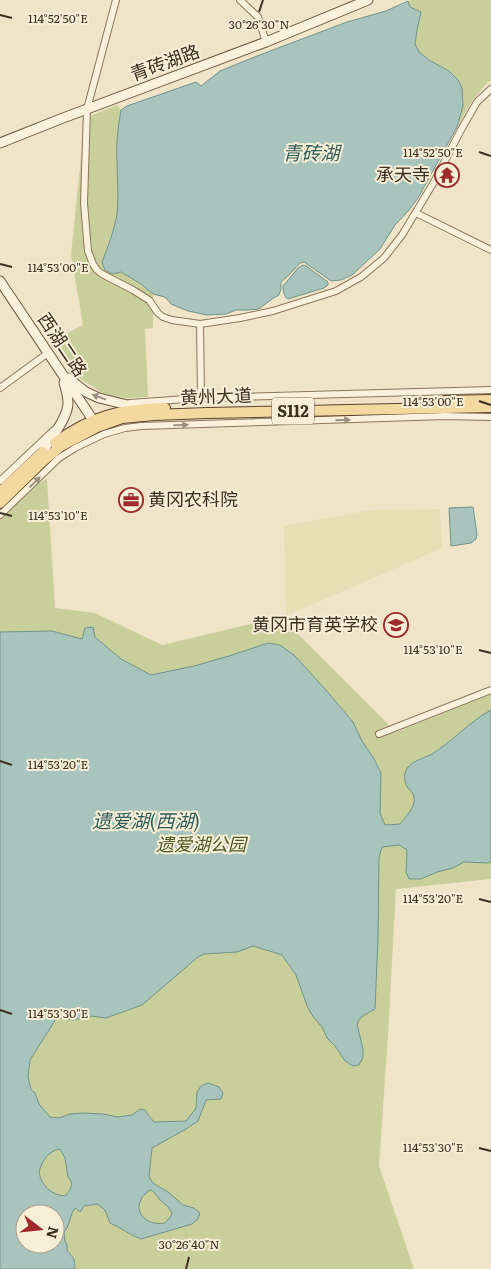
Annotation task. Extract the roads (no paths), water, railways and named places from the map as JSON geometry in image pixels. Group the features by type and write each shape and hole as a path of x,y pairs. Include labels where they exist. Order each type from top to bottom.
{"main road":[{"name":"青砖湖路","path":"0,143 266,42 368,0"},
{"name":"西湖二路","path":"0,281 94,424"},
{"path":"61,373 86,392 99,398 143,409"},
{"path":"42,453 66,413 68,404 67,392 61,373"},
{"name":"黄州大道","path":"0,492 42,453 62,438 120,412 143,409 491,400"},
{"name":"黄州大道","path":"0,503 61,446 94,424 122,418 154,415 491,407"}],"street":[{"path":"116,0 87,109 84,203 88,251 93,264 102,274 149,300 158,313 172,320 200,324 248,316 336,291 361,277 384,258 402,235 434,182 477,102 491,89"},
{"path":"240,0 258,17 266,42"},
{"path":"416,213 491,250"},
{"path":"200,324 201,398"},
{"path":"0,388 48,353"},
{"path":"122,404 201,398 491,390"},
{"path":"0,516 59,458 104,434 125,428 441,416 491,417"},
{"path":"0,481 59,426"},
{"path":"379,734 491,690"}],"water":[{"name":"青砖湖","path":"408,1 410,7 421,12 415,44 419,52 449,71 458,80 462,88 463,106 457,127 418,198 395,225 380,249 352,275 341,280 331,281 304,262 300,263 281,282 279,295 259,309 236,310 226,314 207,315 188,311 171,304 165,297 153,294 121,272 113,274 105,270 102,262 113,233 117,214 117,148 121,110 127,106 196,82 201,86 220,71 347,22 386,11"},
{"path":"303,265 328,282 328,285 324,288 288,299 284,294 283,286 298,268"},
{"path":"473,507 476,539 471,543 451,546 449,508"},
{"name":"遗爱湖(西湖)","path":"93,627 95,637 121,659 151,675 194,666 268,643 280,645 295,656 353,722 381,773 380,813 385,825 400,824 413,806 413,794 405,783 405,773 409,766 440,749 475,720 491,710 491,862 464,862 453,868 421,879 409,879 406,872 407,850 399,845 382,847 379,858 375,1009 361,1017 357,1024 363,1049 363,1057 359,1065 353,1066 345,1061 327,1038 322,1027 308,1008 296,975 282,955 253,946 237,952 204,954 198,957 142,1005 106,1018 92,1016 73,1020 56,1019 30,1060 28,1076 31,1090 35,1093 39,1104 50,1117 59,1118 70,1114 84,1113 118,1117 132,1115 140,1109 145,1110 154,1122 186,1121 196,1108 197,1092 201,1086 208,1083 219,1087 223,1093 221,1099 206,1100 198,1121 152,1148 149,1177 153,1183 168,1192 183,1205 194,1208 200,1213 198,1219 192,1224 141,1239 110,1223 105,1210 97,1204 84,1206 80,1212 75,1208 65,1230 65,1204 15,1204 15,1254 65,1254 65,1242 67,1250 74,1259 75,1269 0,1269 0,632 52,631 82,639 85,628","holes":["60,1149 65,1158 68,1177 71,1182 70,1189 65,1196 55,1194 47,1188 39,1172 46,1157 52,1152","150,1190 154,1192 172,1213 165,1223 150,1222 141,1214 140,1202 143,1196"]}],"place":[{"name":"承天寺","path":"447,175"},
{"name":"黄冈农科院","path":"131,500"},
{"name":"黄冈市育英学校","path":"396,625"}],"park label":[{"name":"遗爱湖公园","path":"201,845"}]}
